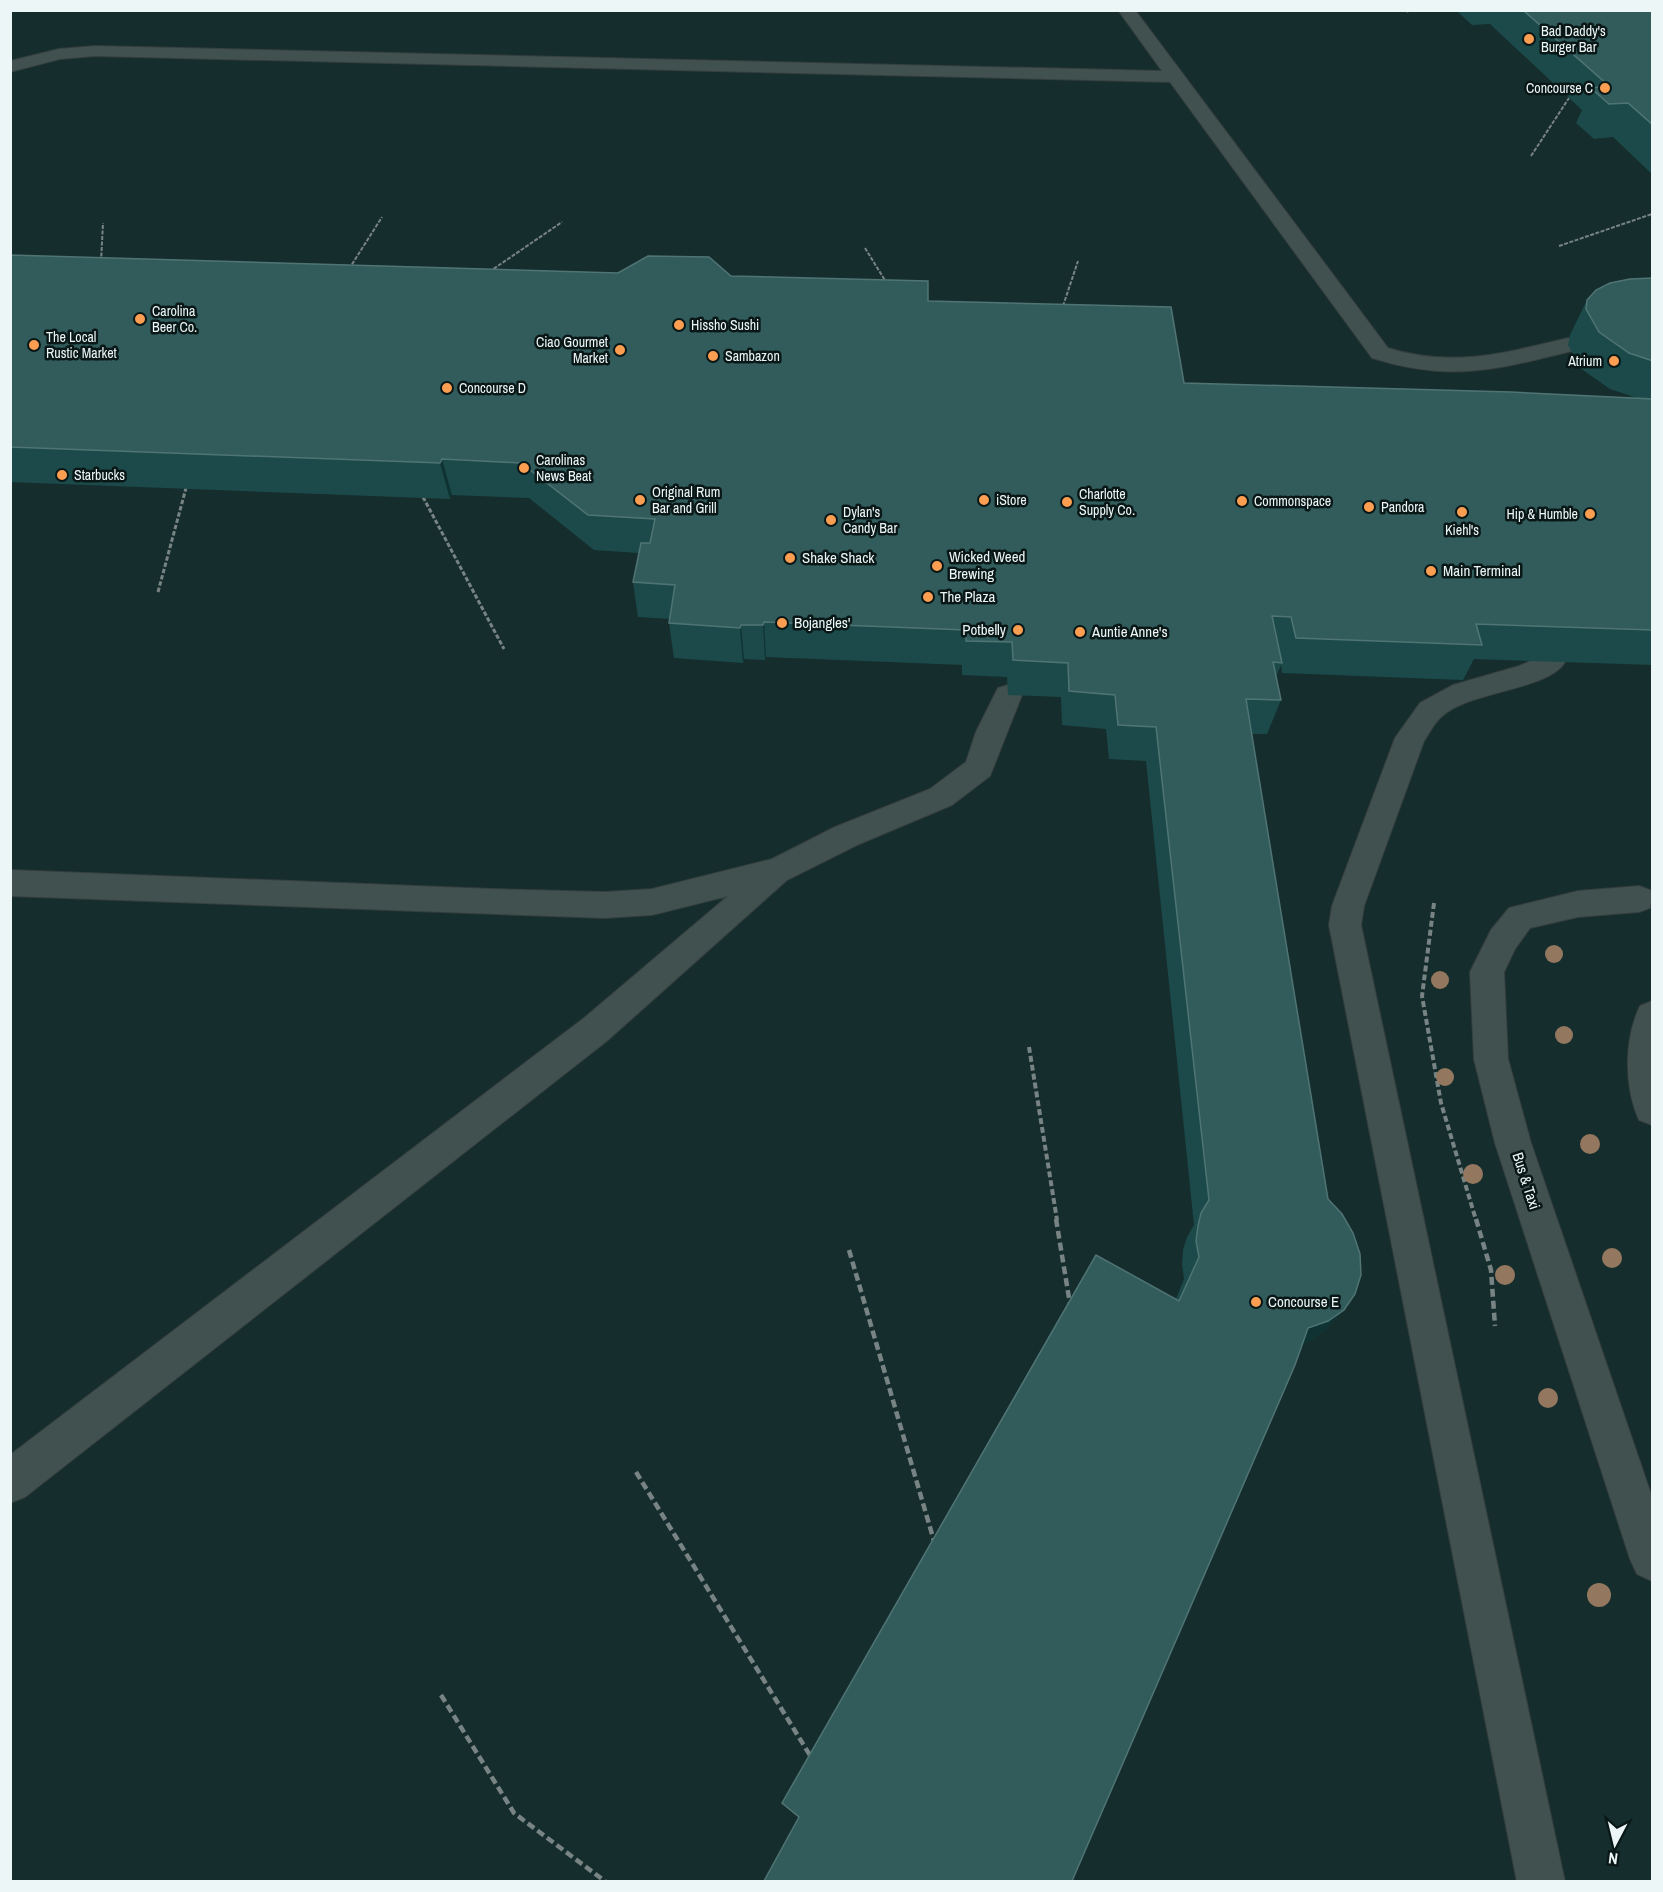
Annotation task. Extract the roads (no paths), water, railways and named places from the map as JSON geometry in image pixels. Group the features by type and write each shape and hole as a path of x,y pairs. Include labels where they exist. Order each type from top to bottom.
{"lane":[{"path":"1126,10 1380,353 1398,360 1479,376 1568,345"},
{"path":"10,66 59,54 95,51 1175,77"},
{"path":"1541,1881 1345,925 1348,906 1410,738 1430,710 1463,692 1529,673 1551,662"},
{"path":"10,883 492,902 605,904 652,902 780,870 846,836 941,797 979,768 991,732 1008,694"},
{"path":"10,1482 596,1029 780,870"},
{"name":"Bus & Taxi","path":"1639,898 1578,904 1520,917 1503,940 1487,972 1491,1059 1513,1143 1653,1559"},
{"path":"1653,1016 1650,1021 1645,1077 1653,1109"}],"place":[{"name":"Bad Daddy's Burger Bar","path":"1529,39"},
{"name":"Concourse C","path":"1605,88"},
{"name":"Carolina Beer Co.","path":"140,319"},
{"name":"Hissho Sushi","path":"679,325"},
{"name":"The Local Rustic Market","path":"34,345"},
{"name":"Ciao Gourmet Market","path":"620,350"},
{"name":"Sambazon","path":"713,356"},
{"name":"Atrium","path":"1614,361"},
{"name":"Concourse D","path":"447,388"},
{"name":"Carolinas News Beat","path":"524,468"},
{"name":"Starbucks","path":"62,475"},
{"name":"Original Rum Bar and Grill","path":"640,500"},
{"name":"iStore","path":"984,500"},
{"name":"Commonspace","path":"1242,501"},
{"name":"Charlotte Supply Co.","path":"1067,502"},
{"name":"Pandora","path":"1369,507"},
{"name":"Kiehl's","path":"1462,512"},
{"name":"Hip & Humble","path":"1590,514"},
{"name":"Dylan's Candy Bar","path":"831,520"},
{"name":"Shake Shack","path":"790,558"},
{"name":"Wicked Weed Brewing","path":"937,566"},
{"name":"Main Terminal","path":"1431,571"},
{"name":"The Plaza","path":"928,597"},
{"name":"Bojangles'","path":"782,623"},
{"name":"Potbelly","path":"1018,630"},
{"name":"Auntie Anne's","path":"1080,632"},
{"name":"Concourse E","path":"1256,1302"}]}
